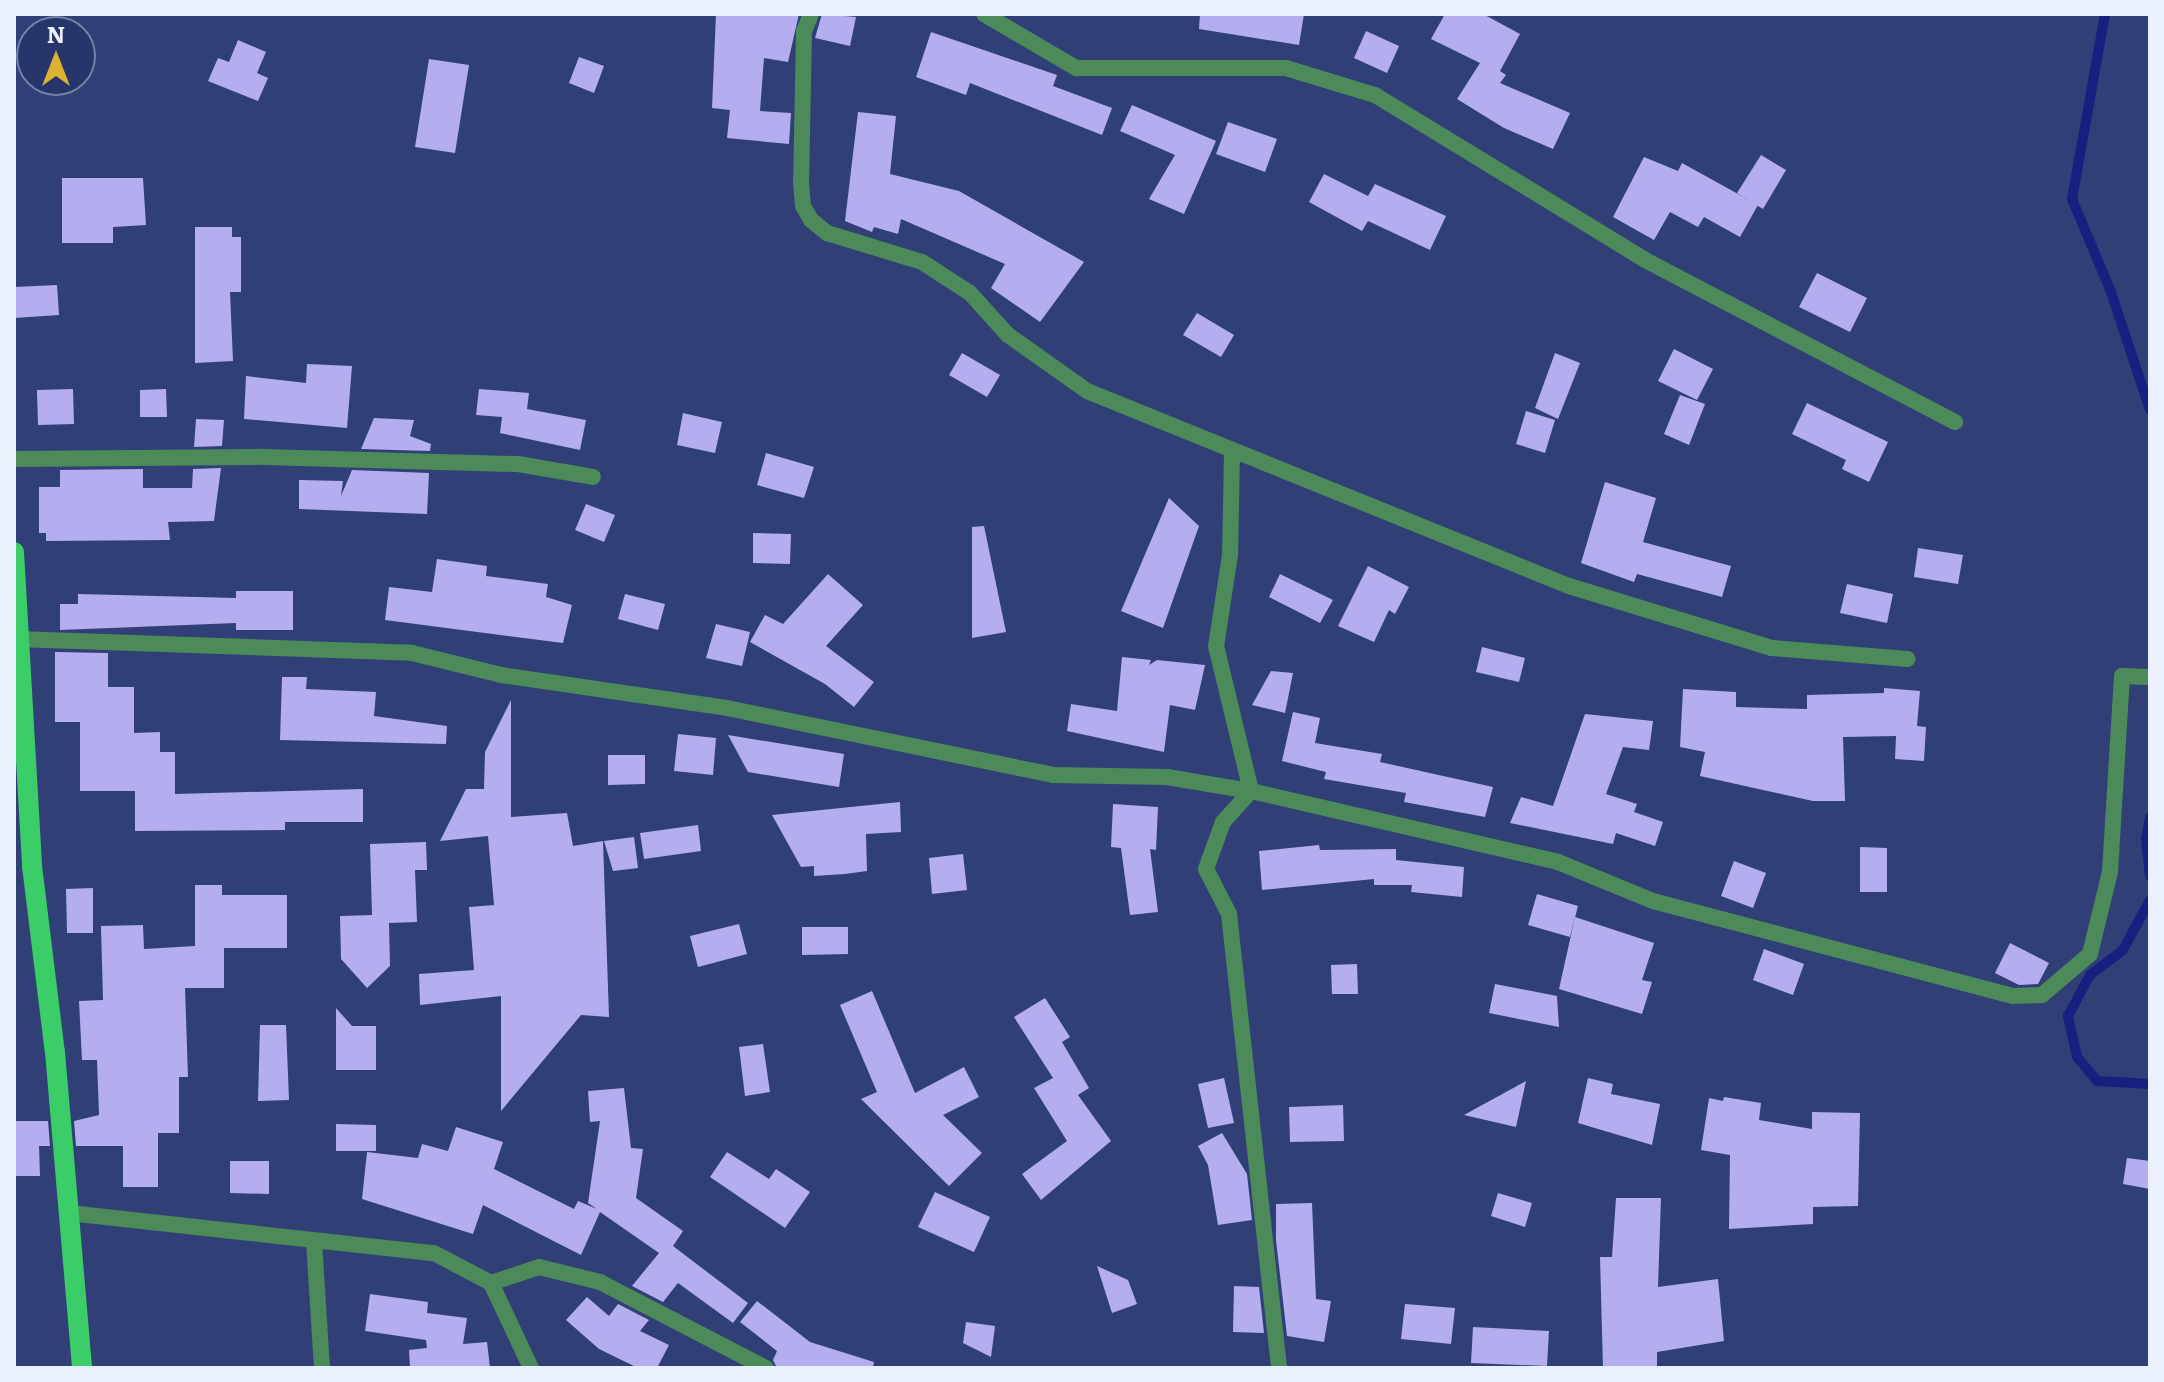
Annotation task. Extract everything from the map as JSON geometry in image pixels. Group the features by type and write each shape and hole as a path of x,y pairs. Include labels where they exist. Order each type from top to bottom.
{"main road":[{"path":"14,552 32,866 69,1213 82,1368"}],"street":[{"path":"811,14 804,31 801,183 803,206 811,220 827,233 922,262 970,293 1008,335 1087,391 1232,453 1569,586 1685,624 1772,648 1908,659"},
{"path":"984,14 1076,68 1286,68 1375,95 1645,260 1955,422"},
{"path":"1232,453 1230,555 1216,646 1251,791"},
{"path":"14,459 263,457 518,464 593,477"},
{"path":"17,639 412,653 501,675 713,706 1053,775 1167,777 1251,791 1558,862 1653,901 2013,996 2042,995 2090,954 2110,872 2122,676 2150,677"},
{"path":"1251,791 1223,822 1206,869 1229,914 1279,1368"},
{"path":"69,1213 434,1253 491,1283 531,1368"},
{"path":"314,1241 322,1368"},
{"path":"491,1283 539,1267 600,1282 766,1368"}],"building":[{"path":"716,14 799,14 788,62 764,58 760,111 791,113 789,144 727,138 730,110 712,108"},
{"path":"822,14 856,17 850,46 815,38"},
{"path":"1200,14 1304,14 1299,45 1199,29"},
{"path":"1445,14 1483,14 1520,34 1500,71 1506,75 1500,83 1570,113 1553,149 1504,128 1457,99 1480,63 1431,39"},
{"path":"1366,31 1399,46 1387,73 1354,58"},
{"path":"931,32 1057,75 1053,86 1112,108 1102,135 970,83 966,95 916,77"},
{"path":"238,40 266,52 257,73 268,78 258,101 208,81 218,58 229,62"},
{"path":"579,57 604,66 594,93 569,83"},
{"path":"429,59 469,65 455,153 415,147"},
{"path":"1132,105 1216,141 1184,214 1149,199 1175,155 1120,131"},
{"path":"858,112 896,116 890,174 959,191 1084,262 1040,322 991,288 1005,264 901,219 898,234 874,227 872,232 845,221"},
{"path":"1228,122 1277,139 1265,172 1216,154"},
{"path":"1761,155 1786,170 1763,209 1737,193"},
{"path":"1644,157 1678,171 1682,163 1758,205 1740,237 1704,217 1698,227 1670,212 1654,240 1613,217"},
{"path":"1324,174 1368,196 1375,184 1446,216 1430,250 1368,221 1362,231 1309,202"},
{"path":"62,178 143,178 146,225 113,227 113,243 62,243"},
{"path":"195,227 232,227 232,237 241,237 241,292 230,292 233,361 195,363"},
{"path":"1817,273 1867,298 1850,332 1799,307"},
{"path":"57,285 59,315 14,318 14,287"},
{"path":"1197,313 1234,335 1221,357 1183,335"},
{"path":"1674,349 1713,369 1697,400 1658,381"},
{"path":"962,353 1000,375 987,397 949,375"},
{"path":"1555,353 1580,363 1558,419 1535,408"},
{"path":"307,364 352,366 347,428 244,419 246,376 306,383"},
{"path":"73,389 74,424 38,425 37,390"},
{"path":"166,389 167,417 140,417 140,390"},
{"path":"479,389 529,393 527,409 586,420 580,450 500,433 502,417 476,415"},
{"path":"1680,395 1705,404 1689,445 1664,434"},
{"path":"1807,403 1888,442 1869,482 1842,469 1846,460 1792,434"},
{"path":"1526,411 1555,420 1545,453 1516,444"},
{"path":"683,413 722,422 715,453 677,445"},
{"path":"374,418 414,420 410,436 431,444 430,451 361,449"},
{"path":"196,419 224,420 222,446 194,447"},
{"path":"766,453 814,467 804,498 757,485"},
{"path":"221,468 214,521 168,522 170,540 46,541 46,533 39,533 39,487 60,487 60,470 143,469 143,488 192,488 193,469"},
{"path":"352,470 429,473 427,514 299,509 299,480 343,481 341,496"},
{"path":"1605,482 1656,498 1643,542 1731,566 1722,597 1637,574 1634,582 1581,563"},
{"path":"1169,498 1199,526 1163,628 1121,611"},
{"path":"586,504 615,515 604,542 575,530"},
{"path":"984,526 1006,632 972,638 972,527"},
{"path":"753,533 791,534 790,564 753,563"},
{"path":"1918,548 1963,555 1958,584 1914,577"},
{"path":"437,559 487,566 486,576 548,584 546,597 572,605 563,643 385,620 389,587 432,592"},
{"path":"1368,566 1409,587 1395,614 1389,610 1374,642 1338,626"},
{"path":"828,574 863,605 826,646 874,682 854,707 825,684 750,642 765,615 783,624"},
{"path":"1280,574 1333,600 1320,623 1269,597"},
{"path":"1847,584 1893,594 1887,623 1840,613"},
{"path":"236,591 293,591 293,630 236,630 236,623 60,630 60,604 78,604 78,594 236,598"},
{"path":"625,594 665,604 658,630 618,619"},
{"path":"716,624 750,632 742,666 706,658"},
{"path":"1482,647 1525,658 1519,682 1476,672"},
{"path":"55,652 108,653 108,687 134,687 134,733 160,732 160,752 175,752 175,794 363,789 363,822 285,822 285,830 135,831 135,791 80,791 80,722 55,722"},
{"path":"1122,657 1151,660 1149,665 1157,660 1205,665 1195,710 1170,705 1164,752 1067,731 1071,704 1117,711"},
{"path":"1271,671 1293,673 1285,713 1252,705"},
{"path":"282,677 307,677 306,689 376,692 374,716 447,726 446,744 280,740"},
{"path":"1884,688 1920,691 1917,726 1926,727 1924,761 1895,759 1896,736 1843,737 1845,801 1813,801 1700,776 1705,752 1680,747 1683,689 1736,692 1736,707 1807,709 1807,695 1884,693"},
{"path":"511,700 511,817 567,813 573,846 603,841 609,1017 581,1015 501,1111 501,996 420,1005 419,974 474,970 469,907 494,905 488,836 440,841 466,789 484,789 485,752"},
{"path":"1293,712 1320,718 1315,743 1382,754 1380,762 1493,787 1485,817 1404,802 1406,793 1324,779 1326,772 1282,761"},
{"path":"1585,714 1653,721 1649,750 1623,747 1606,794 1637,804 1634,812 1663,822 1655,846 1616,833 1613,844 1510,823 1521,797 1553,806"},
{"path":"678,734 716,738 713,775 674,771"},
{"path":"728,735 844,754 839,787 748,772"},
{"path":"608,755 645,755 645,784 608,785"},
{"path":"900,802 901,832 866,834 867,871 845,874 814,876 814,866 801,867 772,815"},
{"path":"1113,804 1158,807 1156,850 1150,849 1158,912 1130,915 1121,848 1111,847"},
{"path":"698,825 701,851 644,859 640,833"},
{"path":"634,837 638,868 613,871 604,841"},
{"path":"426,842 427,870 415,870 417,922 389,923 390,966 367,988 341,959 340,916 372,915 370,844"},
{"path":"1319,845 1320,850 1396,849 1396,860 1464,867 1462,897 1411,892 1412,885 1374,885 1374,879 1262,890 1259,851"},
{"path":"1860,847 1887,848 1887,892 1860,892"},
{"path":"963,854 967,890 932,894 929,858"},
{"path":"1734,861 1766,873 1753,908 1721,896"},
{"path":"195,885 222,885 222,895 287,895 287,948 224,948 224,988 185,988 188,1077 179,1077 179,1133 158,1133 158,1187 123,1187 123,1146 76,1146 74,1121 99,1115 97,1060 82,1060 79,1001 103,1000 101,926 143,925 144,949 195,946"},
{"path":"93,888 93,933 67,933 66,889"},
{"path":"1537,894 1578,906 1570,937 1528,925"},
{"path":"1575,917 1654,943 1642,980 1652,982 1642,1014 1559,989"},
{"path":"739,924 747,954 698,967 690,936"},
{"path":"802,927 848,927 848,954 802,955"},
{"path":"2010,943 2049,963 2038,984 2019,985 1995,973"},
{"path":"1764,949 1804,964 1793,995 1753,980"},
{"path":"1357,964 1358,994 1332,994 1331,965"},
{"path":"1495,984 1557,996 1559,1027 1489,1013"},
{"path":"872,991 915,1093 964,1067 979,1097 943,1115 982,1153 949,1186 861,1099 877,1092 840,1005"},
{"path":"1045,998 1070,1037 1062,1042 1089,1088 1078,1095 1111,1141 1041,1200 1022,1174 1067,1141 1034,1088 1053,1078 1014,1017"},
{"path":"336,1008 352,1026 376,1026 376,1070 336,1070"},
{"path":"260,1025 286,1025 289,1100 258,1101"},
{"path":"763,1044 770,1092 745,1096 739,1047"},
{"path":"1224,1078 1234,1123 1208,1128 1198,1084"},
{"path":"1588,1078 1613,1084 1611,1094 1660,1104 1652,1145 1578,1123"},
{"path":"1526,1081 1516,1127 1464,1115"},
{"path":"624,1088 631,1148 643,1149 636,1198 683,1231 673,1246 748,1303 733,1323 678,1283 663,1302 632,1286 659,1253 600,1212 581,1255 483,1205 473,1234 362,1199 367,1152 418,1158 422,1144 448,1151 456,1127 503,1142 494,1169 574,1209 578,1201 597,1209 588,1203 600,1121 590,1122 588,1091"},
{"path":"1724,1097 1761,1103 1759,1120 1812,1129 1812,1112 1860,1113 1858,1206 1813,1207 1813,1224 1729,1229 1730,1155 1701,1150 1709,1098 1723,1101"},
{"path":"1343,1105 1344,1141 1290,1142 1289,1107"},
{"path":"14,1121 48,1121 50,1146 39,1146 40,1176 14,1176"},
{"path":"336,1124 376,1125 376,1151 336,1151"},
{"path":"1222,1133 1247,1174 1252,1220 1218,1225 1208,1165 1198,1146"},
{"path":"727,1152 769,1179 776,1169 810,1192 785,1228 710,1177"},
{"path":"2127,1158 2150,1161 2150,1189 2123,1184"},
{"path":"230,1161 269,1161 269,1194 230,1193"},
{"path":"935,1192 990,1217 974,1252 918,1227"},
{"path":"1498,1193 1532,1203 1525,1227 1491,1216"},
{"path":"1616,1198 1661,1198 1658,1287 1718,1279 1724,1341 1657,1352 1657,1368 1603,1368 1600,1257 1612,1257"},
{"path":"1312,1203 1316,1299 1331,1301 1324,1342 1287,1336 1276,1240 1276,1204"},
{"path":"1097,1266 1128,1280 1137,1304 1112,1313"},
{"path":"1234,1286 1259,1287 1264,1333 1233,1332"},
{"path":"370,1294 428,1302 427,1313 467,1318 463,1344 487,1342 490,1368 410,1368 409,1350 427,1348 426,1340 365,1331"},
{"path":"587,1297 609,1316 618,1304 649,1320 640,1331 669,1345 657,1368 638,1368 599,1349 566,1320"},
{"path":"757,1301 810,1342 874,1362 873,1368 777,1368 773,1360 777,1351 740,1322"},
{"path":"1405,1304 1455,1308 1451,1344 1401,1339"},
{"path":"966,1322 995,1326 991,1357 963,1343"},
{"path":"1473,1327 1549,1331 1547,1366 1471,1363"}],"waterway":[{"path":"2105,14 2072,199 2111,292 2150,410"},
{"path":"2150,817 2146,839 2150,876"},
{"path":"2150,900 2123,950 2090,975 2068,1016 2077,1057 2097,1081 2150,1084"}]}
